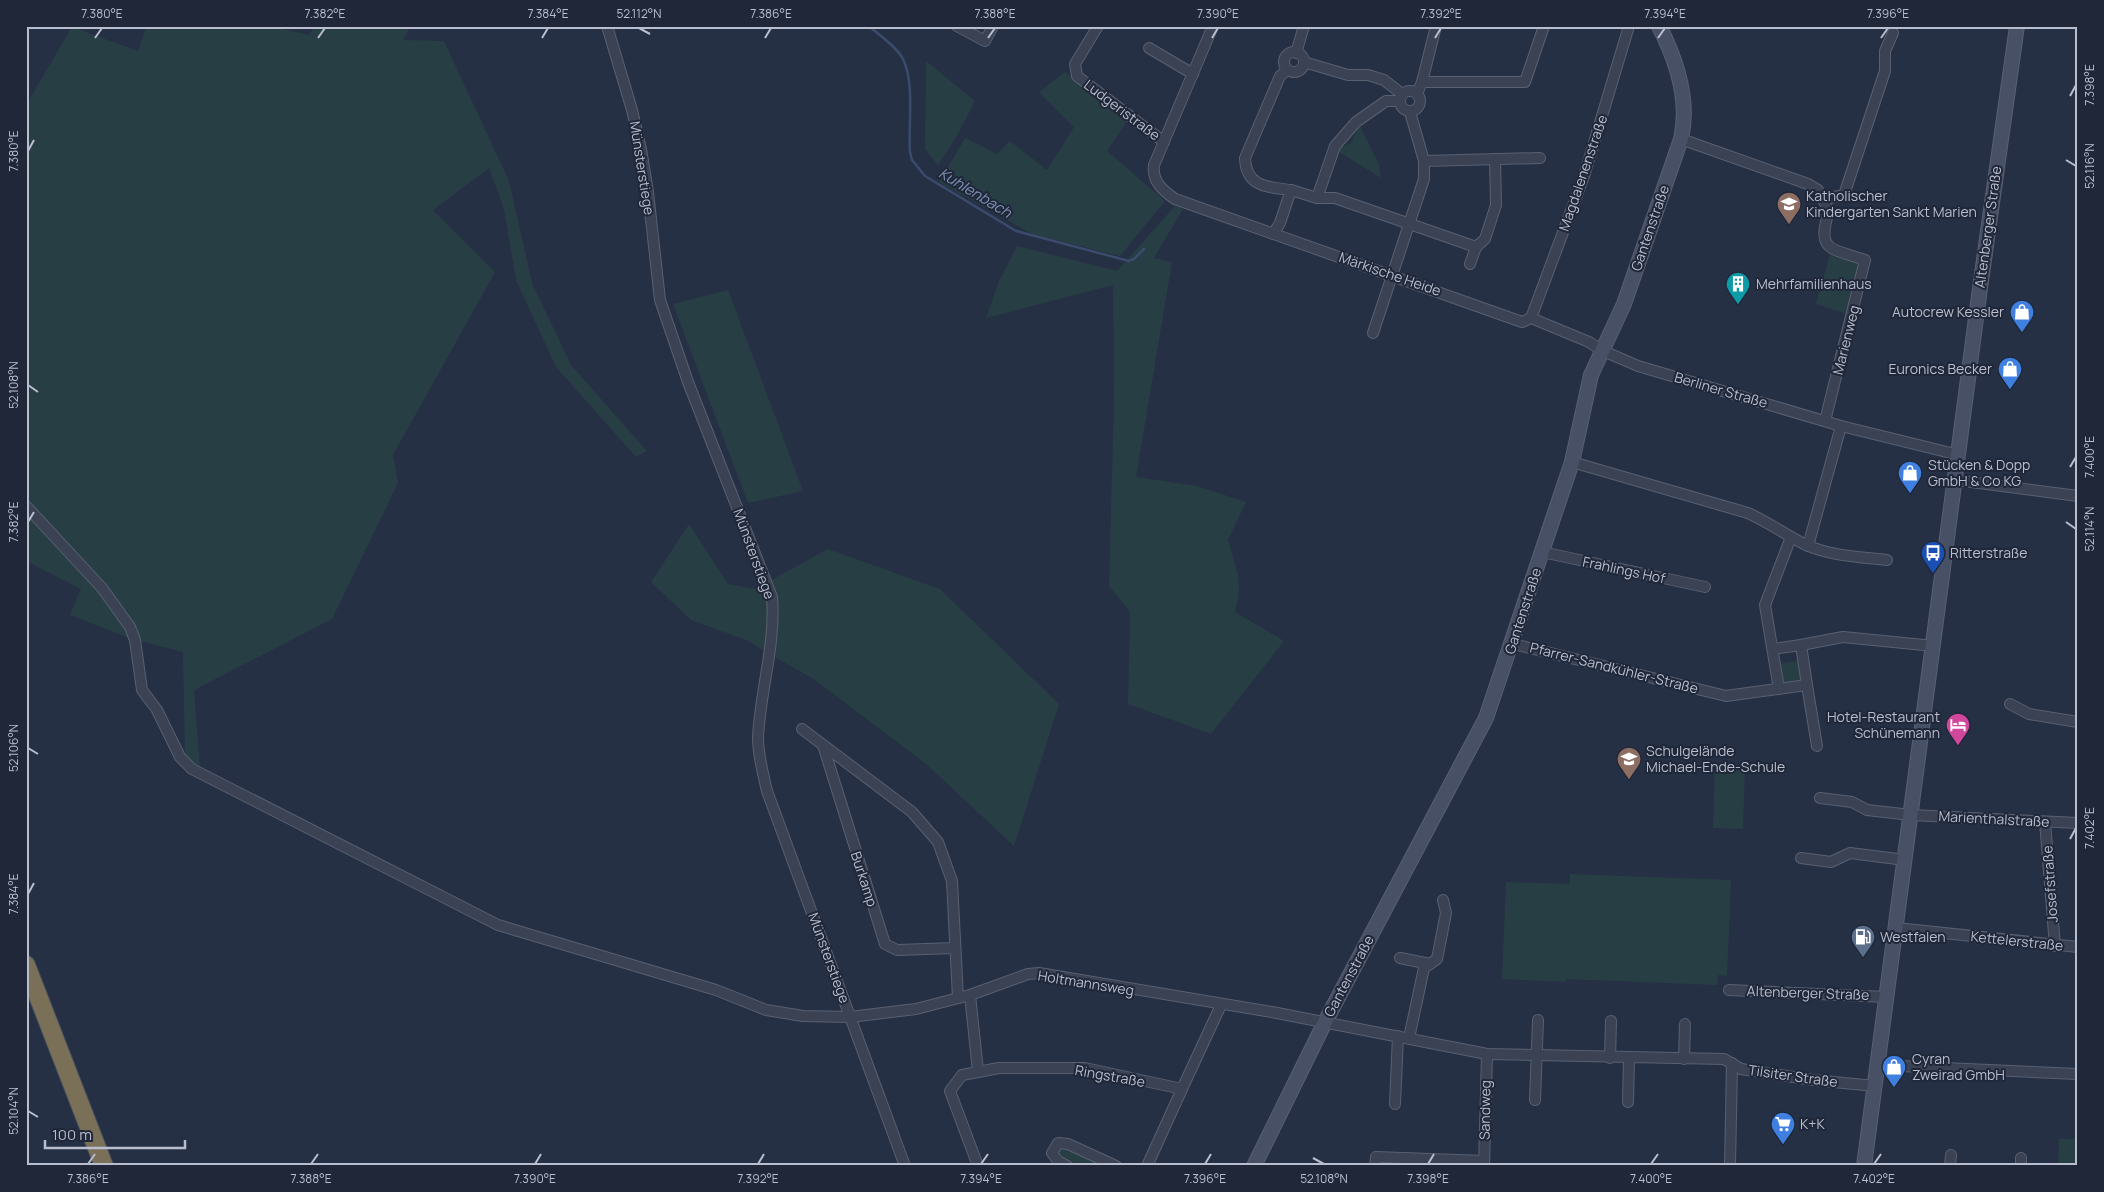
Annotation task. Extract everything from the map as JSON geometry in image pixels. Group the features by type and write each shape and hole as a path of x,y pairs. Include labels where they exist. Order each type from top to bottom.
{"highway":[{"path":"26,965 104,1166"},
{"path":"26,985 94,1166"}],"street":[{"name":"Münsterstiege","path":"607,26 632,110 641,149 648,192 660,300 688,382 772,597 773,626 758,740 760,760 767,791 905,1166"},
{"path":"957,26 985,41 993,26"},
{"name":"Ludgeristraße","path":"1098,26 1075,64 1077,76 1164,142"},
{"name":"Ludgeristraße","path":"1175,199 1164,192 1153,173 1154,164 1213,26"},
{"path":"1296,52 1304,26"},
{"path":"1417,94 1422,82 1436,26"},
{"path":"1422,82 1525,82 1544,26"},
{"name":"Magdalenenstraße","path":"1531,318 1584,176 1629,26"},
{"name":"Gantenstraße","path":"1254,1166 1325,1022 1479,736 1513,644 1572,462 1591,375 1624,304 1682,139 1685,106 1678,73 1659,26"},
{"name":"Altenberger Straße","path":"1864,1166 1980,288 2017,26"},
{"path":"1682,139 1808,184 1818,190 1824,199 1844,195 1885,71 1884,51 1893,33"},
{"path":"1149,48 1192,74"},
{"path":"1296,52 1301,55 1304,62 1302,69 1294,72 1287,70 1284,62 1286,55 1296,52"},
{"path":"1304,62 1348,75 1368,75 1384,80 1401,98 1402,108 1410,112 1424,161 1424,179 1373,333"},
{"path":"1287,70 1280,76 1245,158 1246,172 1254,181 1272,188 1291,190 1317,198 1335,198 1476,248"},
{"path":"1317,198 1335,146 1364,117 1386,101 1401,98 1410,91 1417,94 1420,101 1417,109 1410,112"},
{"path":"1470,264 1476,248 1485,239 1496,206 1495,158"},
{"path":"1424,161 1540,158"},
{"path":"1273,234 1280,223 1291,190"},
{"name":"Märkische Heide","path":"1175,199 1522,322 1531,318 1589,342 1601,350"},
{"name":"Marienweg","path":"1824,199 1829,211 1823,234 1825,242 1830,248 1865,260 1825,421"},
{"name":"Berliner Straße","path":"1601,350 1638,366 1841,426 1959,455"},
{"path":"1808,546 1841,426"},
{"path":"1572,462 1748,513 1765,520 1808,546 1834,554 1887,560"},
{"path":"1956,480 2078,496"},
{"name":"Holtmannsweg","path":"26,506 102,588 130,627 135,640 142,690 156,710 180,757 202,775 498,925 716,990 766,1010 803,1016 850,1017 916,1009 970,995 1028,974 1039,973 1325,1022"},
{"path":"1779,688 1765,605 1792,537"},
{"name":"Frahlings Hof","path":"1542,552 1705,587"},
{"path":"1773,649 1843,637 1934,646"},
{"name":"Pfarrer-Sandkühler-Straße","path":"1513,644 1715,693 1736,696 1807,685"},
{"path":"1801,645 1817,746"},
{"path":"2010,704 2029,714 2078,722"},
{"path":"802,729 912,812 938,842 952,881 958,998"},
{"name":"Burkamp","path":"823,745 885,944 897,950 955,948"},
{"path":"1820,798 1852,802 1867,810 1911,815"},
{"name":"Marienthalstraße","path":"1911,815 2078,823"},
{"name":"Josefstraße","path":"2045,822 2055,946"},
{"path":"1801,858 1831,862 1850,853 1905,860"},
{"path":"1409,1038 1424,968 1437,959 1446,913 1443,900"},
{"name":"Kettelerstraße","path":"1896,928 2078,947"},
{"path":"1400,958 1430,964"},
{"name":"Altenberger Straße","path":"1729,990 1887,996"},
{"path":"970,995 978,1071"},
{"path":"1147,1166 1221,1005"},
{"path":"1535,1100 1538,1020"},
{"path":"1610,1058 1611,1021"},
{"name":"Tilsiter Straße","path":"1325,1022 1487,1054 1629,1059 1724,1059 1741,1069 1804,1079 1875,1086"},
{"path":"1684,1059 1685,1024"},
{"path":"1395,1104 1398,1036"},
{"name":"Sandweg","path":"1484,1164 1487,1054"},
{"path":"1628,1102 1629,1059"},
{"path":"1730,1166 1732,1063"},
{"path":"1878,1065 2078,1074"},
{"name":"Ringstraße","path":"978,1166 950,1090 962,1075 999,1068 1085,1068 1182,1090"},
{"path":"1067,1166 1058,1161 1052,1153 1058,1143 1068,1144 1116,1166"},
{"path":"1376,1166 1376,1157 1484,1164"}],"shaded area":[{"path":"147,26 269,26 310,35 313,26 410,26 403,40 444,41 509,181 532,283 571,365 647,451 636,457 556,367 516,280 504,209 489,168 433,210 495,272 393,455 398,483 332,619 194,690 200,768 185,758 183,652 129,638 70,615 81,589 26,561 26,105 72,27 138,51"},
{"path":"926,61 975,101 958,134 938,165 925,149"},
{"path":"1065,72 1128,120 1107,151 1165,201 1120,256 1032,234 939,182 965,138 997,154 1010,141 1047,170 1074,127 1039,92"},
{"path":"1359,126 1379,165 1381,178 1336,150 1351,143"},
{"path":"1175,206 1183,209 1154,258 1172,262 1136,477 1197,486 1246,502 1228,540 1239,584 1235,612 1284,641 1211,734 1128,704 1130,612 1109,586 1114,399 1113,285 986,318 999,281 1017,246 1117,271"},
{"path":"1830,255 1855,262 1859,269 1847,314 1816,304"},
{"path":"728,290 803,491 748,503 673,304"},
{"path":"689,524 728,584 755,589 828,549 940,589 1059,704 1014,846 925,763 815,680 746,640 691,620 651,582"},
{"path":"1801,660 1802,681 1787,683 1783,681 1780,664"},
{"path":"1715,767 1745,768 1743,829 1713,828"},
{"path":"1570,874 1731,880 1727,976 1718,975 1717,985 1566,979 1566,982 1502,979 1506,882 1570,884"},
{"path":"2059,1139 2078,1139 2078,1165 2058,1165"},
{"path":"1060,1145 1111,1166 1072,1166 1055,1153"}],"waterway":[{"name":"Kuhlenbach","path":"869,26 900,54 907,69 910,92 910,152 912,160 925,176 1016,231 1129,261 1134,259 1144,249"}],"place":[{"name":"Katholischer Kindergarten Sankt Marien","path":"1789,225"},
{"name":"Mehrfamilienhaus","path":"1738,305"},
{"name":"Autocrew Kessler","path":"2022,333"},
{"name":"Euronics Becker","path":"2010,390"},
{"name":"Stücken & Dopp GmbH & Co KG","path":"1910,494"},
{"name":"Ritterstraße","path":"1933,574"},
{"name":"Hotel-Restaurant Schünemann","path":"1958,746"},
{"name":"Schulgelände Michael-Ende-Schule","path":"1629,780"},
{"name":"Westfalen","path":"1863,958"},
{"name":"Cyran Zweirad GmbH","path":"1894,1088"},
{"name":"K+K","path":"1783,1145"}]}
